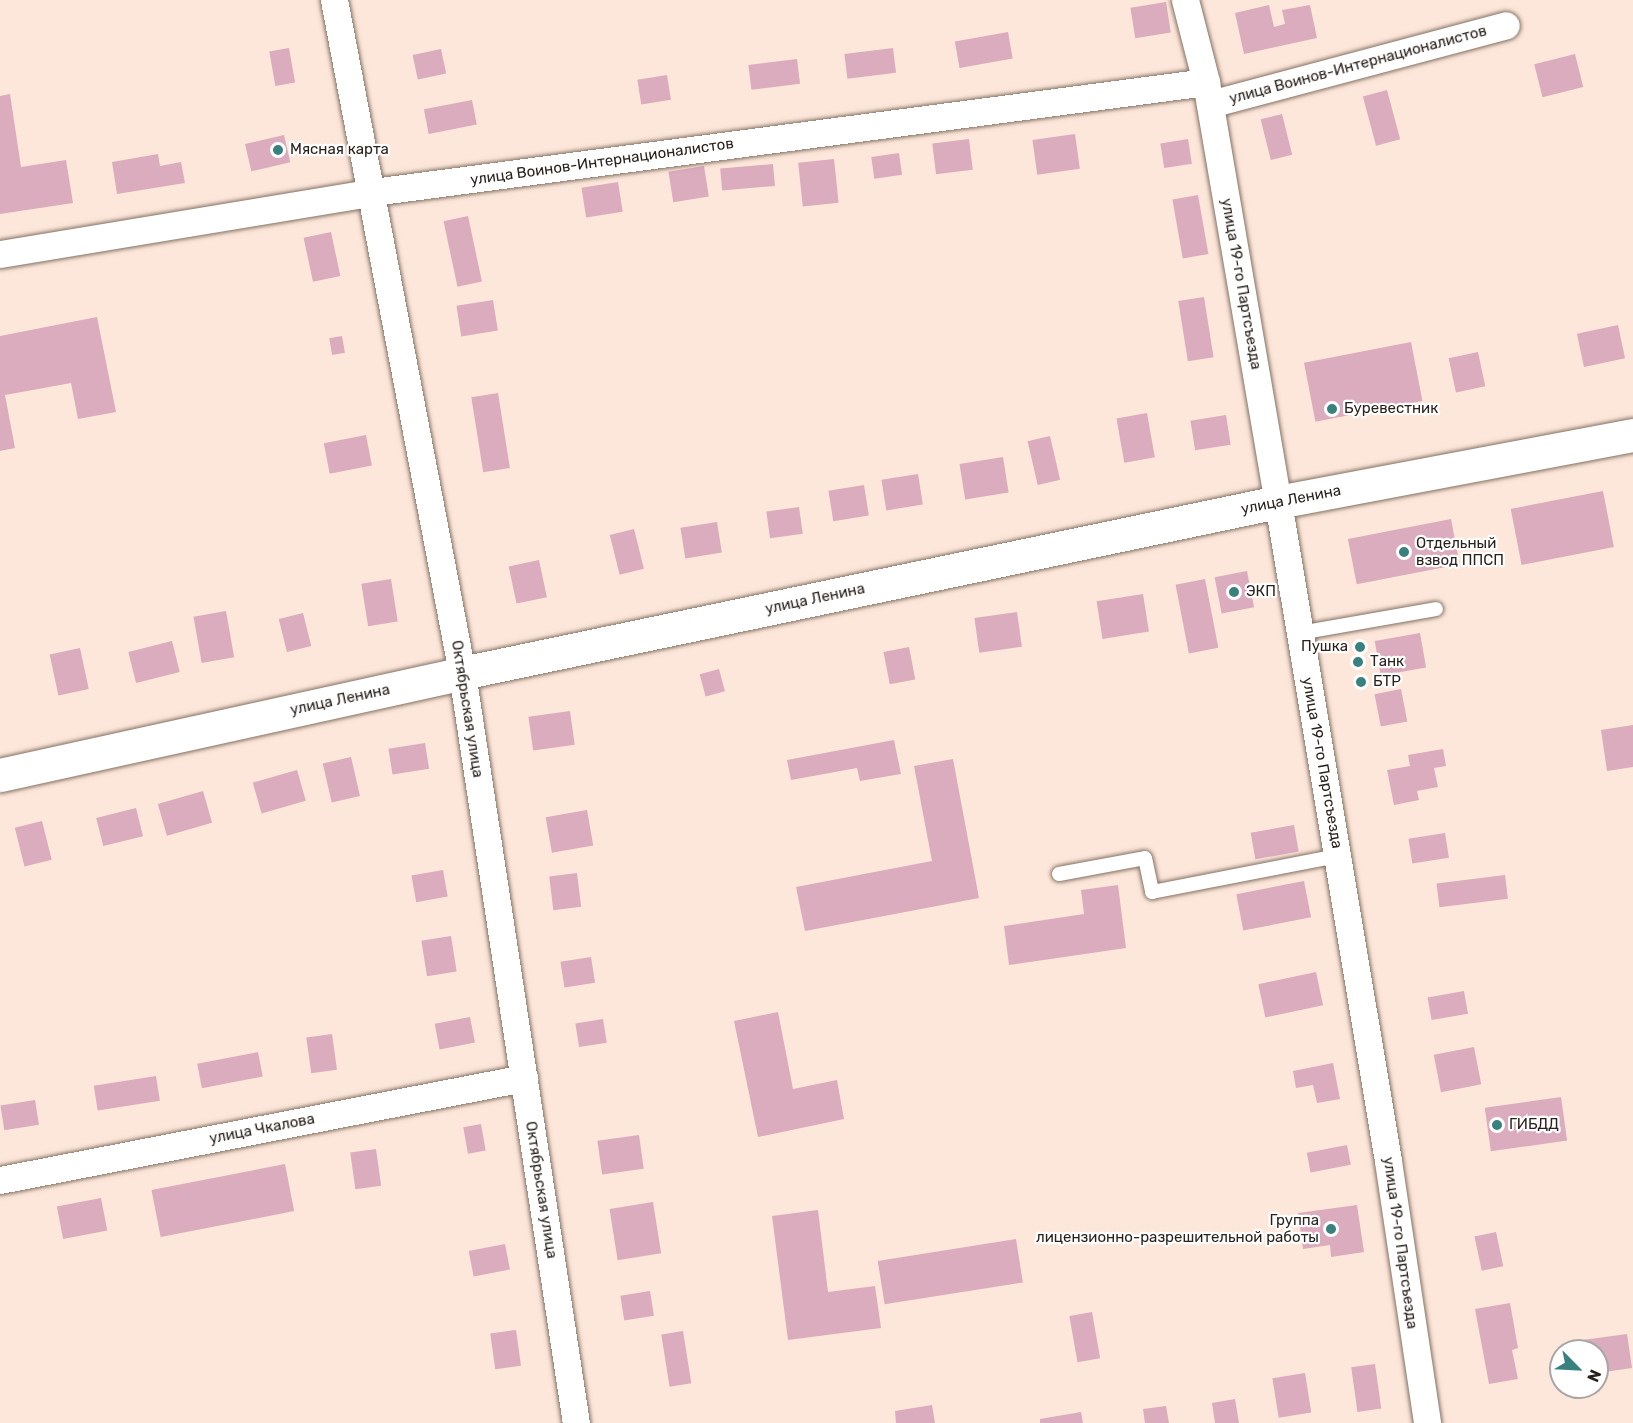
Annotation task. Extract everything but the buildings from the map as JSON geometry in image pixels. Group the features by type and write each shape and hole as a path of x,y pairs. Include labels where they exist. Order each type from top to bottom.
{"main road":[{"name":"улица Ленина","path":"0,775 462,673 1278,502 1633,435"}],"street":[{"name":"Октябрьская улица","path":"334,0 373,192 462,673 576,1423"},
{"name":"улица 19-го Партсъезда","path":"1185,0 1208,93 1278,502 1427,1423"},
{"name":"улица Воинов-Интернационалистов","path":"0,254 373,192 1208,93 1506,25"},
{"name":"улица Чкалова","path":"0,1180 524,1078"}],"lane":[{"path":"1300,633 1436,609"},
{"path":"1059,874 1145,858 1152,892 1337,856"}],"place":[{"name":"Мясная карта","path":"278,150"},
{"name":"Буревестник","path":"1332,409"},
{"name":"Отдельный взвод ППСП","path":"1404,552"},
{"name":"ЭКП","path":"1234,592"},
{"name":"Пушка","path":"1360,647"},
{"name":"Танк","path":"1358,662"},
{"name":"БТР","path":"1361,682"},
{"name":"ГИБДД","path":"1497,1125"},
{"name":"Группа лицензионно-разрешительной работы","path":"1331,1229"}]}
